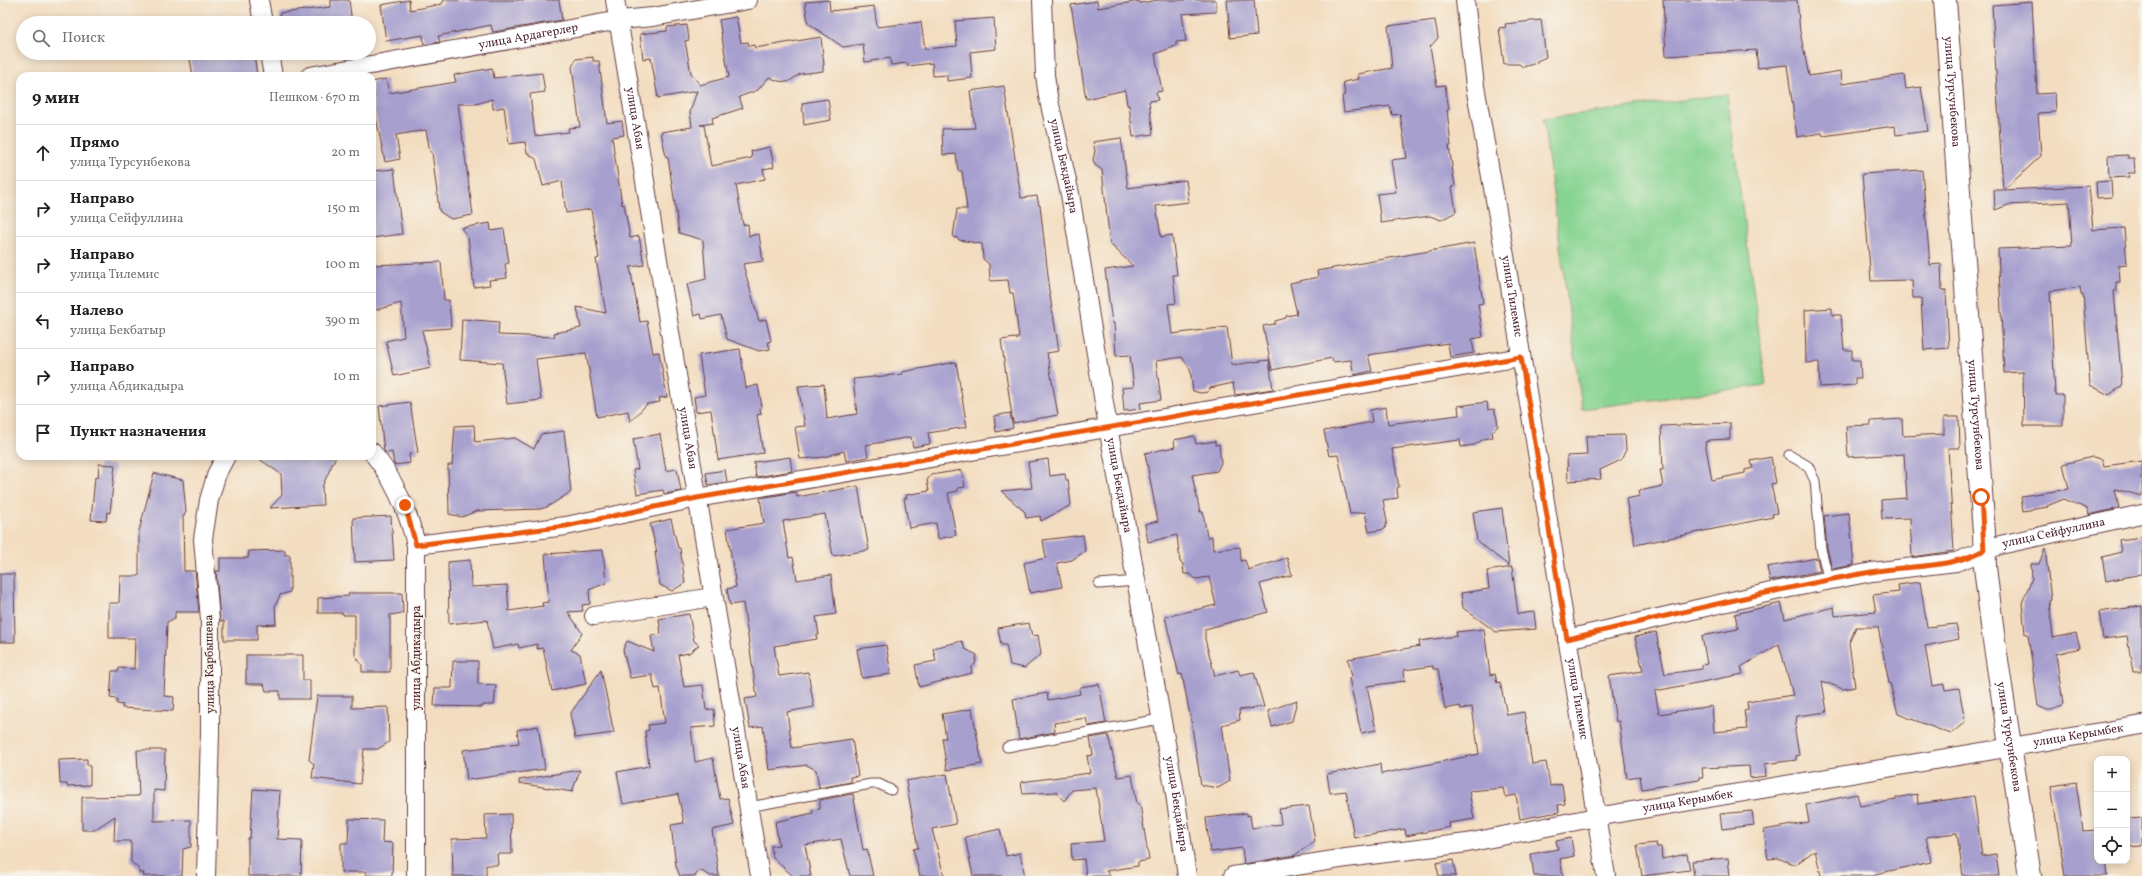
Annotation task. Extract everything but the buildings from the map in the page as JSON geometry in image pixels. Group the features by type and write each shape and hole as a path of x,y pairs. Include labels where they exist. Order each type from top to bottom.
{"street":[{"path":"259,0 262,16"},
{"name":"улица Абая","path":"615,0 620,20 713,597 760,876"},
{"name":"улица Ардагерлер","path":"332,72 620,20 653,17 748,0"},
{"name":"улица Бекдайыра","path":"1042,0 1045,75 1070,194 1108,427 1137,581 1160,719 1174,787 1187,876"},
{"name":"улица Тилемис","path":"1464,0 1475,86 1606,876"},
{"name":"улица Турсунбекова","path":"1945,0 1984,550 1993,634 2030,876"},
{"path":"270,60 272,72"},
{"path":"416,545 566,526 697,498 1521,357"},
{"name":"улица Абдикадыра","path":"376,457 386,469 405,505 416,545 416,876"},
{"name":"улица Карбышева","path":"206,876 210,733 210,628 203,539 209,500 217,473 224,460"},
{"name":"улица Сейфуллина","path":"1567,639 1872,572 1956,562 1971,558 1984,550 2142,514"},
{"path":"594,616 713,597"},
{"name":"улица Керымбек","path":"1233,876 1346,858 1468,843 1596,817 2142,725"}],"lane":[{"path":"1790,455 1808,466 1815,481 1821,549 1829,581"},
{"path":"1099,584 1137,581"},
{"path":"1007,747 1160,719"},
{"path":"749,807 871,784 879,784 891,790"}],"green space":[{"path":"1727,94 1766,385 1582,409 1543,119"}],"route":[{"path":"405,505 416,545 478,538 566,526 697,498 1108,427 1289,398 1521,357 1538,470 1567,639 1775,591 1872,572 1956,562 1971,558 1984,550 1981,497"}]}
